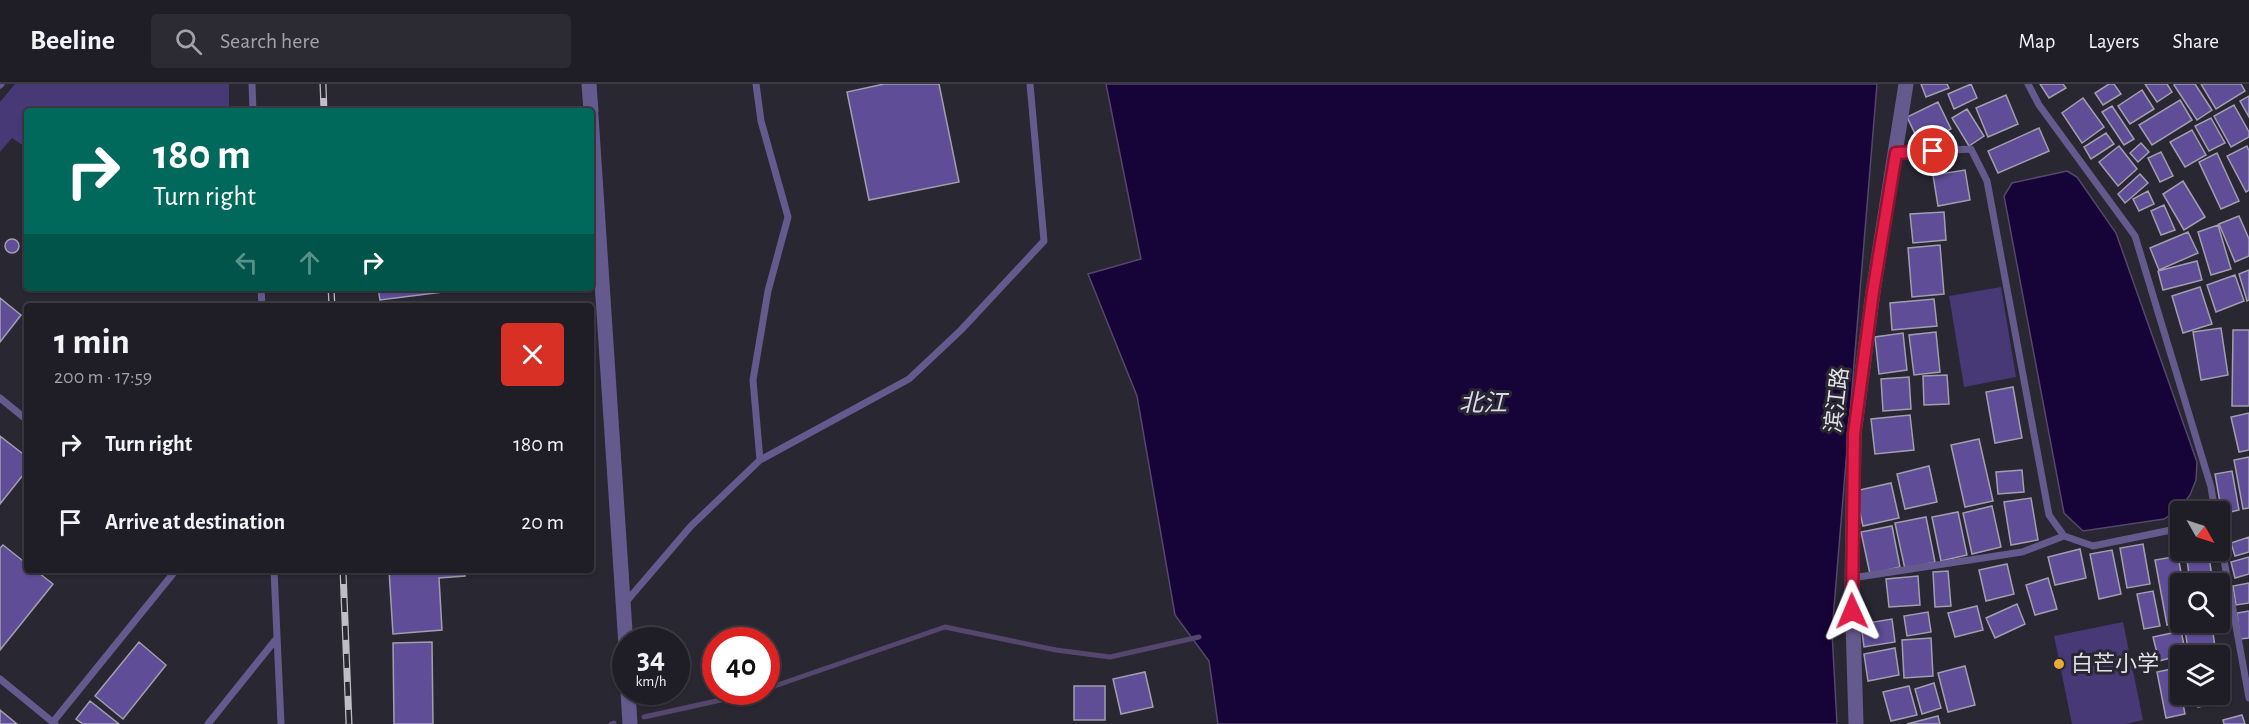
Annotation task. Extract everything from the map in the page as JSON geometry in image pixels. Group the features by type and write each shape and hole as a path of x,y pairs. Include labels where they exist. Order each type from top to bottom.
{"street":[{"path":"589,84 591,108"},
{"name":"滨江路","path":"1856,724 1852,578 1854,434 1873,292 1906,84"},
{"path":"594,162 625,627"},
{"path":"629,705 630,724"}],"lane":[{"path":"252,84 253,108"},
{"path":"756,84 761,121 788,218 768,291 753,380 760,460"},
{"path":"623,605 691,526 760,460 909,379 961,330 1044,241 1030,84"},
{"path":"2028,84 2039,105 2135,236 2211,487 2213,501"},
{"path":"1896,153 1971,149 1987,181 2049,515 2064,536 2092,546 2170,530"},
{"path":"0,398 24,418"},
{"path":"1852,578 2022,552 2064,536"},
{"path":"2224,561 2249,698"},
{"path":"0,679 54,723 174,573"},
{"path":"274,573 281,724"},
{"path":"208,724 277,638"}],"shaded area":[{"path":"15,84 229,84 229,108 24,108 24,146 12,138 0,152 0,102"},
{"path":"2001,287 2016,377 1964,387 1949,296"},
{"path":"2123,622 2143,720 2126,724 2072,724 2054,636"}],"water":[{"name":"北江","path":"1106,84 1877,84 1832,632 1837,724 1218,724 1209,661 1175,615 1137,396 1088,274 1141,259"},
{"path":"2067,171 2077,177 2116,233 2197,462 2196,480 2190,495 2185,501 2170,501 2170,515 2164,519 2083,531 2064,513 2004,196 2012,183"}],"building":[{"path":"884,84 939,84 959,182 869,200 847,92"},
{"path":"1921,84 1947,84 1949,88 1926,97"},
{"path":"1971,84 1977,98 1954,109 1948,94"},
{"path":"2040,84 2063,84 2066,88 2049,98"},
{"path":"2109,84 2114,84 2121,94 2103,105 2095,93"},
{"path":"2145,84 2167,84 2172,92 2157,102"},
{"path":"2175,84 2195,84 2212,110 2197,120"},
{"path":"2201,84 2241,84 2245,91 2216,109"},
{"path":"2142,90 2154,109 2130,124 2118,106"},
{"path":"2006,95 2018,124 1988,137 1976,108"},
{"path":"2249,96 2249,117 2240,101"},
{"path":"2083,98 2104,127 2082,143 2062,113"},
{"path":"2180,100 2192,120 2152,145 2139,125"},
{"path":"1938,102 1951,129 1920,144 1907,117"},
{"path":"2234,105 2249,132 2249,137 2231,147 2214,116"},
{"path":"2112,106 2134,139 2124,145 2102,112"},
{"path":"1967,109 1984,136 1969,146 1952,118"},
{"path":"2211,118 2225,143 2209,151 2195,126"},
{"path":"2039,128 2049,151 1998,173 1988,151"},
{"path":"2192,130 2206,155 2185,167 2170,142"},
{"path":"2106,133 2114,144 2091,159 2084,147"},
{"path":"2141,143 2149,152 2138,162 2130,153"},
{"path":"2119,146 2137,169 2118,186 2099,162"},
{"path":"2247,146 2249,190 2246,192 2227,156"},
{"path":"2161,152 2173,176 2160,182 2148,158"},
{"path":"2217,153 2239,201 2221,209 2199,162"},
{"path":"1965,170 1970,200 1938,206 1933,175"},
{"path":"2140,174 2148,183 2125,203 2118,194"},
{"path":"2183,181 2205,217 2184,230 2163,194"},
{"path":"2148,191 2154,204 2139,211 2133,199"},
{"path":"2164,205 2175,230 2161,235 2151,211"},
{"path":"1944,212 1946,240 1913,243 1910,214"},
{"path":"2239,216 2249,239 2249,256 2235,262 2219,224"},
{"path":"2218,225 2231,269 2211,275 2198,232"},
{"path":"2188,232 2198,253 2159,270 2150,248"},
{"path":"12,239 17,241 19,246 17,251 12,253 7,251 5,246 7,241"},
{"path":"1940,245 1944,294 1912,297 1908,248"},
{"path":"2197,261 2202,280 2163,290 2158,271"},
{"path":"2249,270 2249,300 2247,301 2239,274"},
{"path":"2235,275 2244,301 2216,312 2207,285"},
{"path":"2200,287 2212,324 2183,333 2172,296"},
{"path":"378,291 451,291 380,300"},
{"path":"0,298 21,315 0,342"},
{"path":"1934,299 1937,326 1892,330 1890,303"},
{"path":"2221,328 2228,375 2201,380 2193,332"},
{"path":"2233,330 2249,330 2249,406 2232,406"},
{"path":"1936,332 1940,372 1914,375 1909,335"},
{"path":"1903,333 1907,370 1879,374 1875,337"},
{"path":"1947,375 1949,404 1924,405 1923,376"},
{"path":"1909,377 1911,409 1883,411 1881,379"},
{"path":"2013,387 2022,438 1995,443 1986,392"},
{"path":"2249,413 2249,450 2239,452 2231,417"},
{"path":"1910,415 1914,450 1875,454 1871,419"},
{"path":"0,436 24,455 24,474 0,504"},
{"path":"1979,439 1993,501 1965,507 1951,445"},
{"path":"2249,457 2249,508 2243,509 2234,460"},
{"path":"1929,466 1937,502 1905,509 1897,474"},
{"path":"2022,470 2024,492 1998,494 1996,472"},
{"path":"2232,471 2239,510 2230,512 2230,501 2220,501 2215,474"},
{"path":"1891,483 1899,518 1863,526 1855,491"},
{"path":"2031,498 2038,540 2011,545 2004,502"},
{"path":"1992,506 2001,547 1972,554 1963,513"},
{"path":"1958,512 1967,555 1941,561 1932,517"},
{"path":"1926,517 1935,562 1905,569 1895,523"},
{"path":"1892,526 1900,567 1870,574 1861,532"},
{"path":"2249,537 2249,552 2235,556 2231,543"},
{"path":"2143,544 2150,584 2127,588 2120,548"},
{"path":"3,545 24,562 24,573 39,573 53,584 0,650 0,548"},
{"path":"2080,549 2086,578 2055,585 2048,557"},
{"path":"2112,550 2121,594 2099,599 2090,554"},
{"path":"2170,557 2170,561 2179,561 2181,573 2170,573 2170,624 2167,625 2155,560"},
{"path":"2249,557 2249,574 2235,578 2231,562"},
{"path":"2187,561 2210,561 2211,573 2189,573"},
{"path":"2007,564 2014,594 1986,601 1979,570"},
{"path":"1948,571 1951,606 1935,607 1933,572"},
{"path":"389,573 464,573 465,576 439,578 442,630 393,634"},
{"path":"1918,576 1920,605 1889,607 1886,579"},
{"path":"2048,578 2057,609 2035,615 2026,585"},
{"path":"2249,583 2249,603 2236,605 2233,586"},
{"path":"2153,591 2160,626 2144,629 2137,594"},
{"path":"2017,604 2025,624 1995,638 1986,618"},
{"path":"1977,606 1983,630 1955,637 1948,613"},
{"path":"2249,611 2249,638 2240,639 2237,613"},
{"path":"1928,612 1931,632 1907,636 1904,616"},
{"path":"1892,619 1895,642 1864,647 1861,624"},
{"path":"2181,633 2184,645 2170,645 2170,658 2159,661 2153,637"},
{"path":"2185,633 2213,633 2215,645 2187,645"},
{"path":"1931,638 1933,676 1904,678 1902,640"},
{"path":"139,642 166,665 123,719 95,696"},
{"path":"432,642 433,724 394,724 393,643"},
{"path":"1895,648 1899,675 1868,681 1864,654"},
{"path":"1965,666 1975,705 1948,712 1938,673"},
{"path":"2170,669 2170,705 2183,705 2185,714 2166,718 2157,672"},
{"path":"1145,672 1153,707 1121,714 1113,679"},
{"path":"1934,683 1941,708 1922,714 1915,689"},
{"path":"1074,686 1105,686 1105,720 1074,720"},
{"path":"1909,686 1917,715 1891,721 1883,692"},
{"path":"90,701 119,724 83,724 76,719"},
{"path":"0,710 17,724 0,724"},
{"path":"2242,715 2245,724 2224,724 2223,720"},
{"path":"1938,716 1940,724 1907,724"}],"waterway":[{"path":"780,684 945,627 1056,650 1110,657 1199,637"},
{"path":"644,717 702,704"}],"railway":[{"path":"323,84 324,108"},
{"path":"331,291 332,303"},
{"path":"343,573 349,724"}],"place":[{"name":"白芒小学","path":"2059,664"}],"route":[{"path":"1852,611 1854,434 1873,292 1896,153 1933,151"}]}
